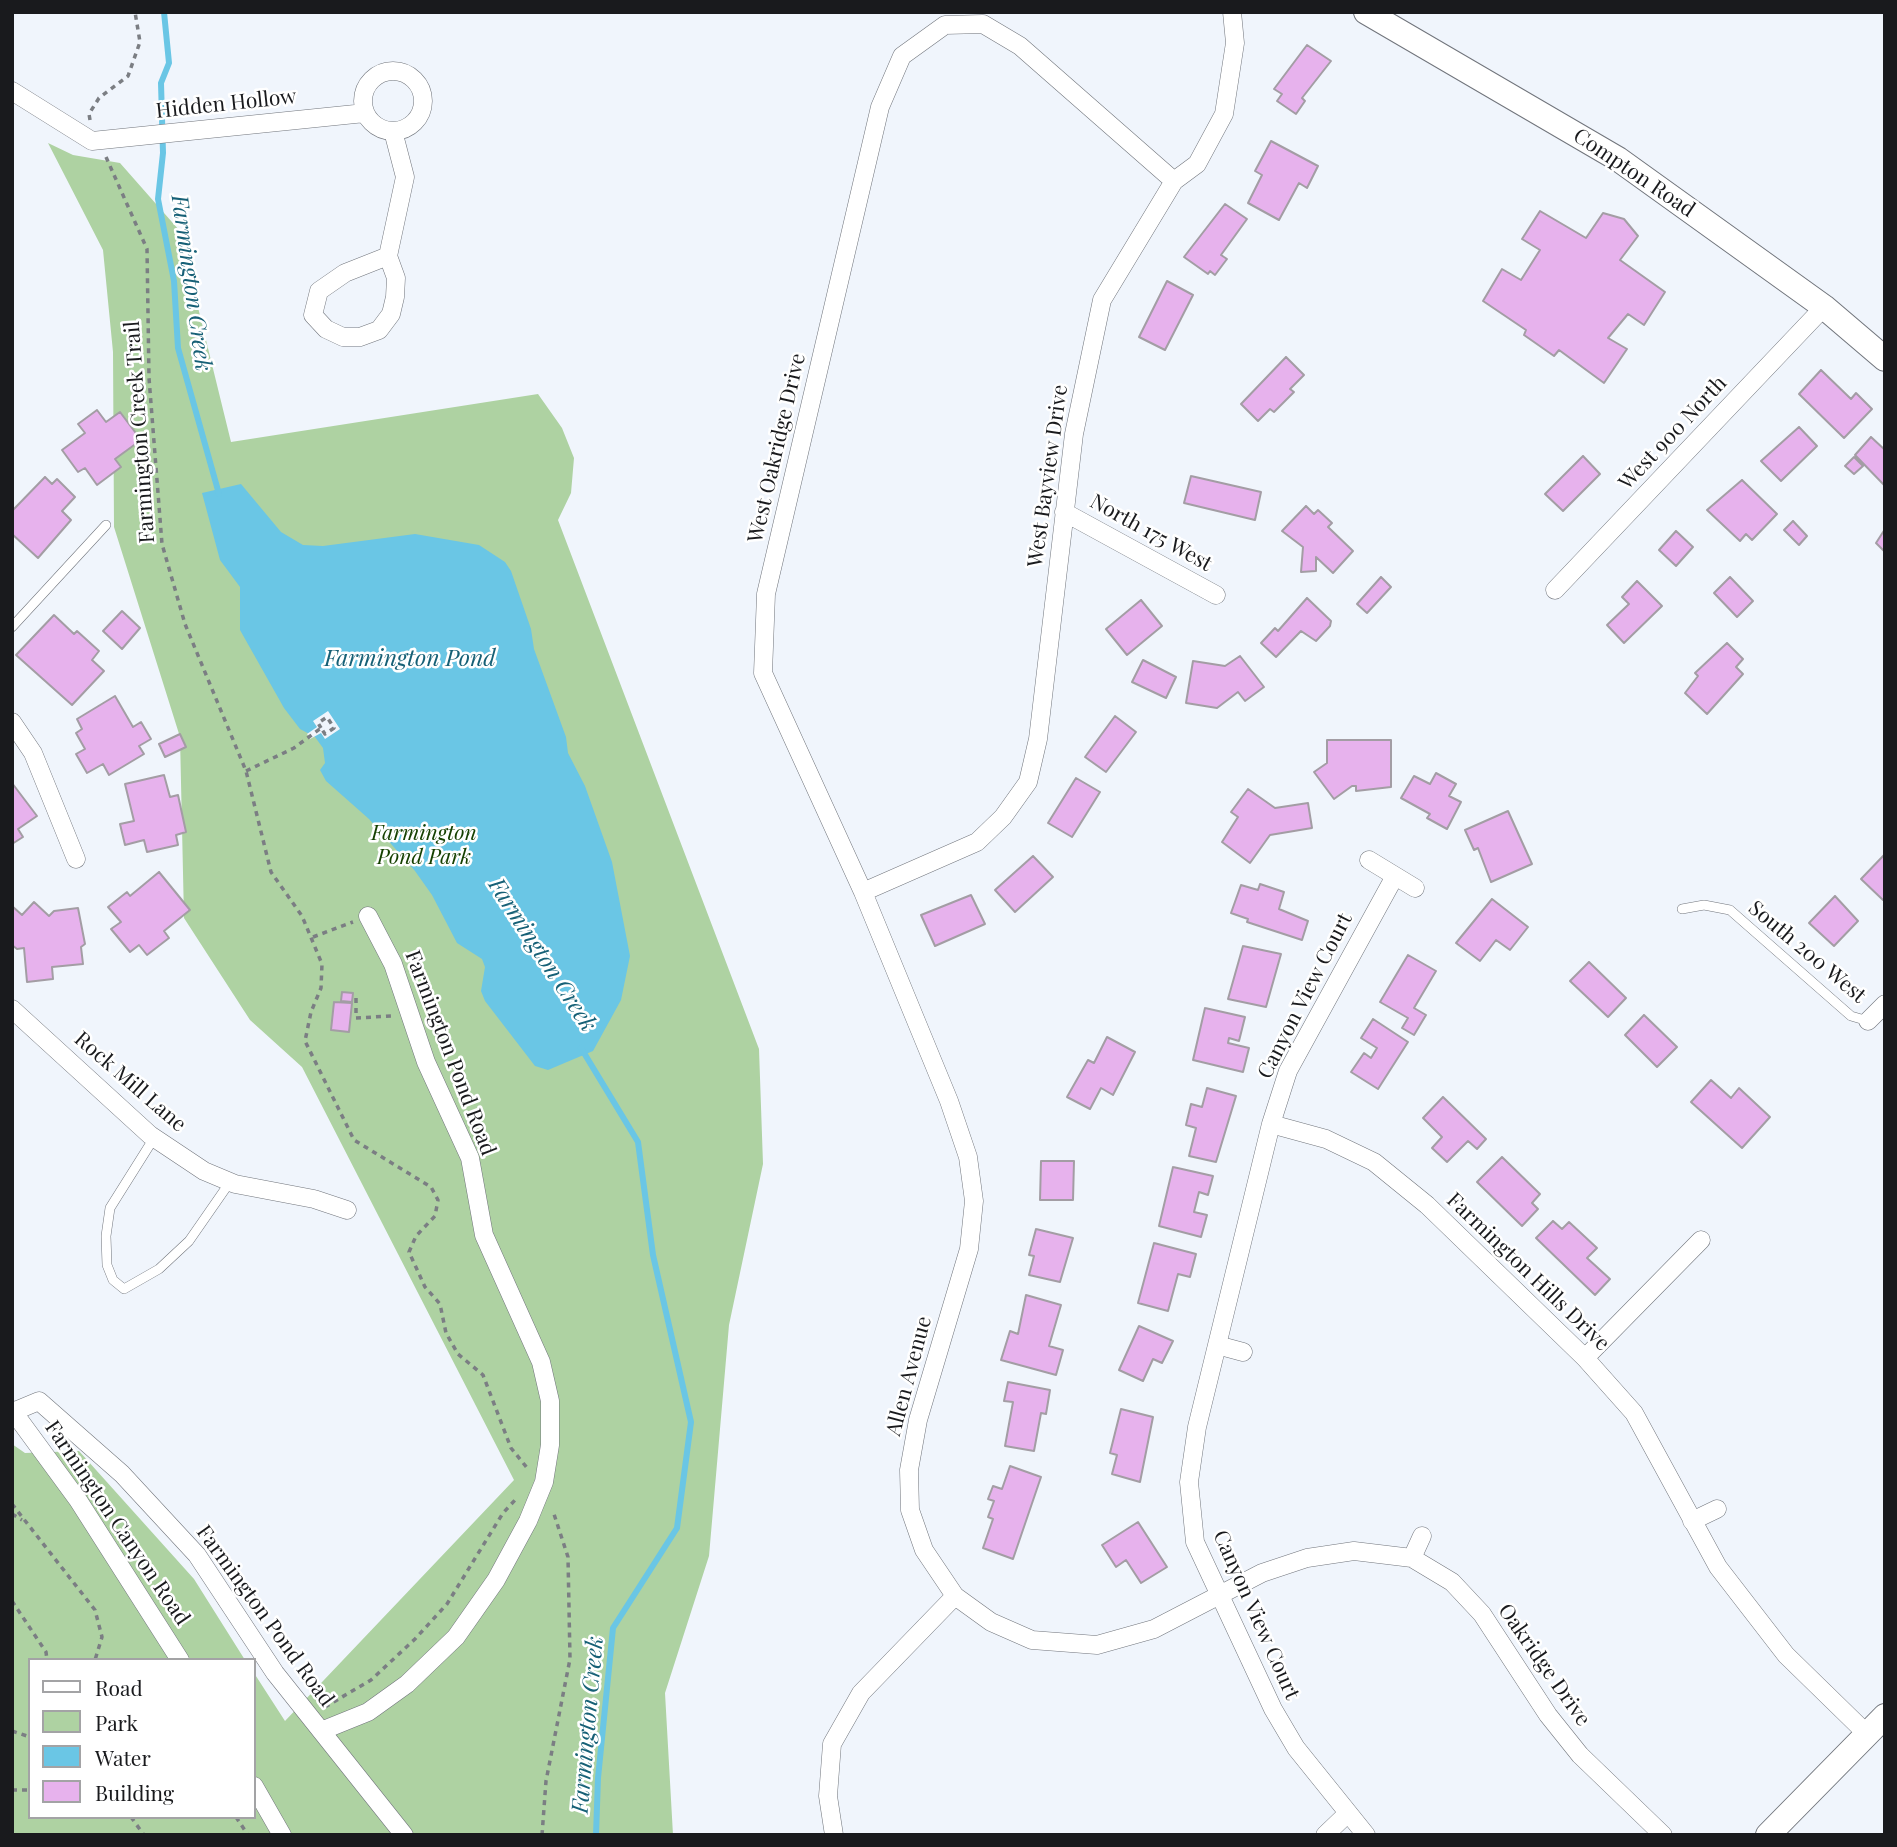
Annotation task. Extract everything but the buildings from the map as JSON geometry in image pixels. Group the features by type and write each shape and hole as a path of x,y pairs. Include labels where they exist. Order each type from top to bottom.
{"street":[{"name":"West Bayview Drive","path":"863,892 977,842 1003,817 1028,782 1038,740 1074,434 1101,300 1174,181 1197,164 1224,114 1235,43 1232,12"},
{"name":"Compton Road","path":"1366,12 1618,159 1824,307 1885,359"},
{"name":"West Oakridge Drive","path":"863,892 763,673 766,594 880,107 902,56 945,25 983,24 1020,46 1174,181"},
{"path":"394,71 404,73 419,86 422,107 412,124 393,131 376,126 365,113 364,93 375,76 394,71"},
{"path":"12,91 92,141"},
{"name":"Hidden Hollow","path":"92,141 365,113"},
{"path":"388,256 345,273 319,291 313,315 326,329 343,337 360,337 379,330 391,314 396,278 388,256 405,177 393,131"},
{"name":"West 900 North","path":"1555,590 1824,307"},
{"name":"North 175 West","path":"1064,512 1216,595"},
{"path":"12,722 33,753 76,859"},
{"path":"1369,860 1415,888"},
{"name":"Canyon View Court","path":"1366,1835 1296,1748 1273,1709 1195,1542 1189,1482 1197,1427 1271,1124 1288,1071 1395,876"},
{"name":"Allen Avenue","path":"863,892 949,1101 968,1157 975,1201 969,1250 918,1420 909,1470 910,1510 924,1550 955,1596 991,1622 1032,1640 1097,1645 1154,1629 1219,1593"},
{"name":"Farmington Pond Road","path":"321,1731 368,1712 407,1684 456,1637 496,1580 528,1521 542,1486 550,1445 550,1401 541,1362 484,1235 470,1158 426,1062 393,964 368,916"},
{"path":"1868,1021 1885,1004"},
{"name":"Rock Mill Lane","path":"13,1011 154,1138 204,1171 230,1182 314,1199 348,1210"},
{"name":"Farmington Hills Drive","path":"1271,1124 1326,1139 1374,1162 1427,1205 1585,1358 1634,1413 1718,1567 1786,1655 1867,1734"},
{"path":"1585,1358 1701,1240"},
{"path":"1217,1345 1243,1352"},
{"name":"Farmington Pond Road","path":"14,1410 40,1401 121,1474 197,1555 275,1673 404,1835"},
{"name":"Farmington Canyon Road","path":"14,1410 78,1500 179,1658"},
{"path":"1692,1521 1717,1509"},
{"path":"1412,1558 1422,1536"},
{"name":"Oakridge Drive","path":"1219,1593 1262,1573 1307,1558 1353,1551 1412,1558 1451,1582 1482,1614 1548,1715 1580,1755 1663,1835"},
{"path":"834,1835 828,1796 832,1744 861,1693 955,1596"},
{"path":"1768,1835 1885,1716"},
{"path":"256,1790 282,1835"},
{"path":"1325,1835 1347,1814"}],"lane":[{"path":"12,627 106,525"},
{"name":"South 200 West","path":"1682,909 1704,905 1730,910 1851,1016 1868,1021"},
{"path":"154,1138 110,1208 106,1236 107,1265 113,1280 124,1289 159,1269 189,1241 230,1182"}],"path":[{"path":"92,141 89,114 99,98 128,76 140,42 135,12"},
{"name":"Farmington Creek Trail","path":"92,141 109,160 147,249 149,378 162,544 185,624 246,771 271,873 313,937 322,964 321,988 311,1012 305,1041 354,1140 431,1187 438,1200 435,1216 416,1236 409,1252 425,1287 440,1304 446,1333 458,1354 483,1375 511,1448 542,1486"},
{"path":"327,717 334,728 325,734 321,728 318,723 327,717"},
{"path":"246,771 294,748 321,728"},
{"path":"313,937 338,930 368,916"},
{"path":"356,998 356,1018 383,1018 409,1008"},
{"path":"542,1486 568,1557 571,1603 570,1658 546,1781 542,1835"},
{"path":"309,1716 371,1680 415,1639 447,1604 503,1513 519,1495"},
{"path":"12,1504 95,1610 102,1637 96,1658"},
{"path":"12,1514 24,1521"},
{"path":"12,1601 46,1652 47,1658"},
{"path":"132,1819 144,1835"},
{"path":"237,1819 248,1835"}],"green space":[{"name":"Farmington Pond Park","path":"48,143 73,155 120,163 179,230 231,442 538,394 562,428 574,458 571,493 558,520 759,1049 763,1164 729,1325 709,1556 665,1693 673,1835 12,1835 12,1444 25,1453 79,1451 194,1579 244,1658 28,1658 28,1819 256,1819 256,1676 285,1721 514,1480 302,1067 250,1020 184,918 180,737 114,527 113,352 103,250"}],"water":[{"name":"Farmington Pond","path":"241,484 281,532 303,545 323,546 415,534 479,545 505,562 511,571 531,629 534,649 566,737 568,753 585,786 612,862 630,956 621,1000 593,1051 548,1070 535,1066 485,1001 481,991 485,967 482,959 457,943 432,895 415,871 369,819 326,781 320,770 325,763 323,748 315,737 300,729 284,708 240,630 240,587 220,560 202,493"}],"pier":[{"path":"328,711 340,729 325,739 321,733 310,739 307,734 317,727 313,721"}],"waterway":[{"name":"Farmington Creek","path":"164,12 169,63 161,83 163,153 158,199 174,281 178,348 219,494"},
{"name":"Farmington Creek","path":"581,1048 638,1142 653,1255 691,1422 677,1528 613,1628 598,1778 596,1835"}]}
